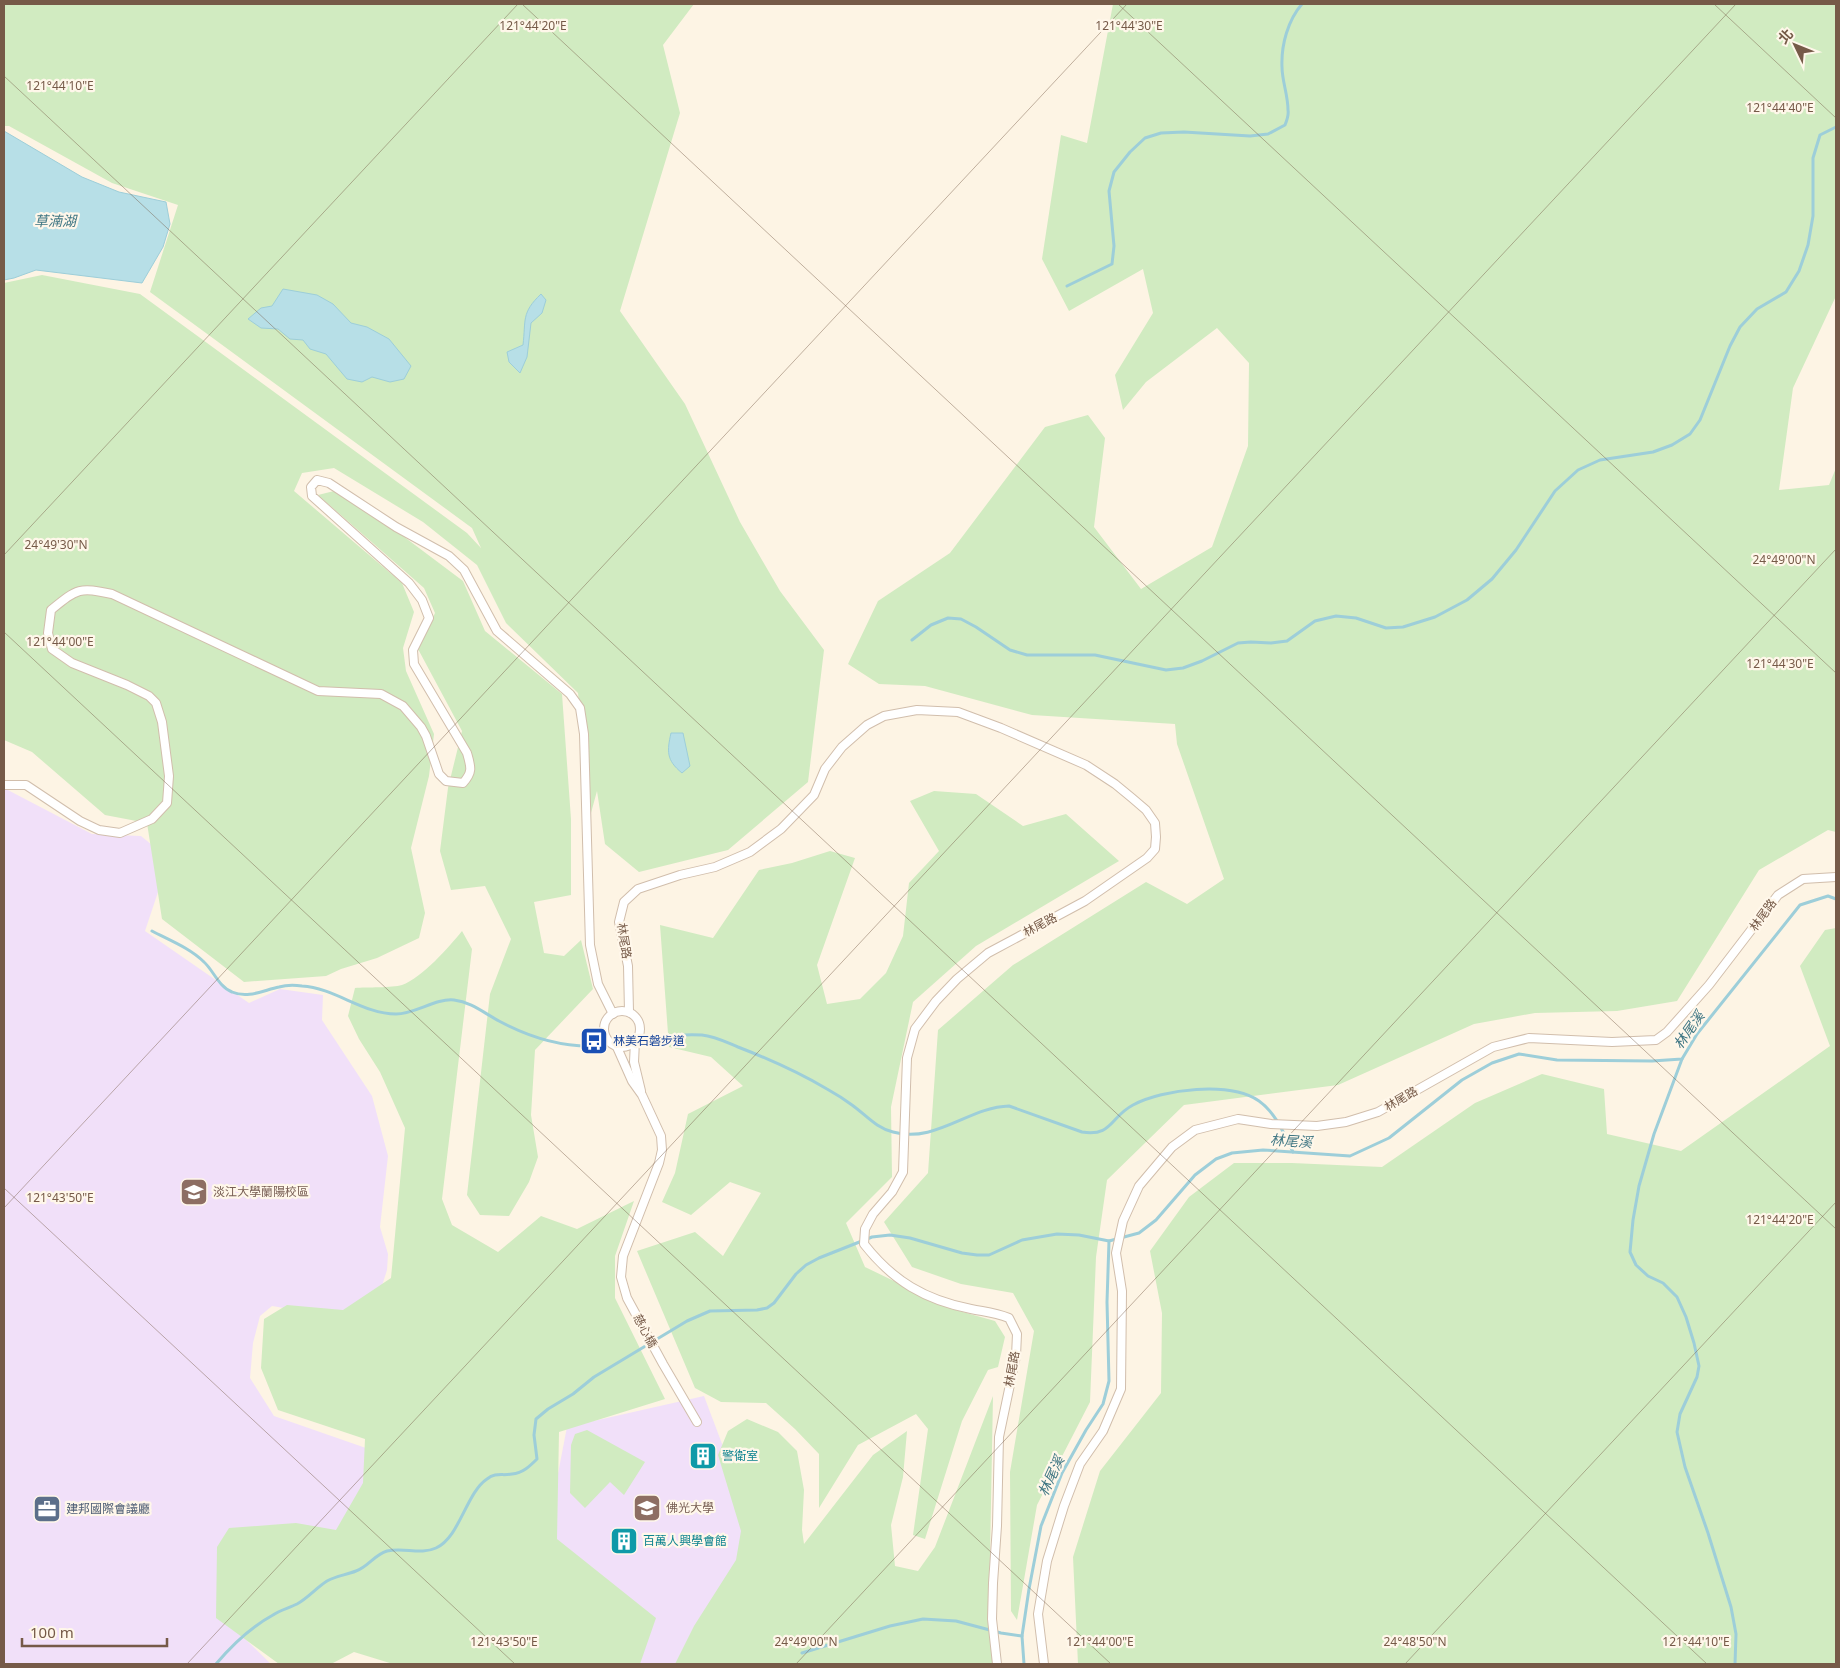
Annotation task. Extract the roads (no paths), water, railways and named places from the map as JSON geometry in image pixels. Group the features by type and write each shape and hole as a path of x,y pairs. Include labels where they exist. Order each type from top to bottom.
{"street":[{"path":"4,785 26,785 80,821 99,830 120,833 152,819 166,803 169,776 162,722 156,703 149,696 127,685 72,663 52,649 48,633 51,610 77,591 89,589 112,594 318,691 381,694 403,706 421,727 439,774 446,781 463,783 471,770 467,753 414,664 412,650 429,618 422,600 410,583 312,496 311,487 318,480 329,483 396,528 449,556 464,570 497,630 570,694 580,708 584,734 590,945 598,984 613,1014"},
{"name":"林尾路","path":"629,1012 628,966 619,922 624,902 638,889 680,875 715,867 750,852 781,829 814,795 825,769 842,747 867,725 884,716 917,710 958,712 1001,728 1086,765 1127,793 1146,810 1155,823 1156,837 1154,849 1147,858 1085,901 988,953 957,979 936,1001 915,1029 908,1058 904,1172 892,1192 873,1214 865,1229 864,1244 884,1267 903,1282 926,1296 971,1309 992,1311 1009,1318 1016,1334 1016,1356 999,1437 997,1526 992,1592 992,1619 997,1664"},
{"name":"林尾路","path":"1044,1664 1038,1614 1047,1561 1064,1506 1080,1464 1103,1431 1121,1389 1122,1291 1116,1253 1123,1222 1139,1186 1172,1147 1195,1130 1238,1119 1271,1124 1317,1126 1346,1122 1378,1112 1493,1047 1529,1038 1612,1042 1656,1040 1667,1032 1709,985 1778,895 1803,879 1836,877"},
{"path":"623,1011 629,1012 638,1019 640,1025 640,1031 635,1042 634,1062 642,1095 632,1081 616,1045 607,1038 606,1022 613,1014 623,1011"},
{"path":"616,1045 626,1046 635,1042"},
{"name":"慈心橋","path":"642,1095 661,1136 662,1150 659,1163 623,1256 621,1277 627,1298 697,1422"}],"water":[{"name":"草湳湖","path":"4,131 82,177 119,192 166,202 170,224 163,247 142,283 36,270 4,280"},
{"path":"283,289 317,295 333,304 351,323 367,327 389,339 411,366 404,379 390,382 372,377 362,382 347,379 326,354 310,349 303,340 290,339 278,329 261,328 248,319 261,308 272,306"},
{"path":"541,294 546,300 542,313 531,323 527,357 520,373 509,362 507,352 523,345 527,312"},
{"path":"671,733 683,733 690,766 682,773 670,759 669,745"}],"waterway":[{"path":"1067,286 1112,264 1114,246 1109,191 1114,172 1130,152 1145,138 1161,133 1184,132 1250,136 1268,134 1285,125 1288,112 1282,72 1283,50 1289,25 1302,4"},
{"path":"912,640 931,625 948,618 961,619 1010,650 1027,655 1095,655 1166,670 1183,668 1202,661 1238,643 1287,641 1315,621 1336,616 1356,618 1386,628 1403,627 1435,617 1467,600 1492,579 1516,550 1555,491 1578,470 1600,460 1653,452 1672,445 1690,434 1700,420 1730,346 1740,327 1757,309 1786,292 1799,271 1808,245 1813,216 1813,158 1820,135 1836,127"},
{"name":"林尾溪","path":"1024,1664 1022,1636 1041,1526 1062,1473 1103,1404 1109,1381 1107,1302 1109,1241 1139,1233 1156,1220 1195,1175 1216,1159 1232,1153 1263,1150 1350,1156 1389,1138 1462,1080 1492,1063 1519,1054 1557,1060 1652,1061 1682,1059 1697,1034 1800,905 1828,896 1836,899"},
{"path":"152,931 198,957 227,990 238,994 256,993 285,986 302,986 326,991 372,1010 396,1014 411,1012 440,1001 454,1000 472,1005 499,1021 531,1036 577,1046 675,1035 711,1037 761,1056 805,1077 843,1099 876,1124 893,1132 923,1133 980,1112 1009,1106 1082,1132 1092,1133 1105,1129 1125,1110 1146,1099 1178,1091 1214,1089 1231,1091 1259,1101 1275,1118 1293,1152"},
{"path":"1682,1059 1654,1134 1639,1186 1630,1252 1636,1265 1648,1276 1663,1283 1677,1297 1686,1317 1694,1343 1699,1366 1697,1377 1680,1414 1677,1432 1685,1467 1731,1607 1736,1634 1735,1664"},
{"path":"216,1664 235,1643 257,1625 276,1613 301,1602 327,1581 360,1569 378,1555 387,1551 424,1551 436,1548 444,1542 451,1535 474,1494 487,1479 496,1475 508,1475 523,1471 537,1459 534,1435 536,1419 594,1377 687,1321 710,1311 767,1308 774,1303 796,1274 806,1265 819,1258 872,1237 890,1235 910,1238 962,1253 977,1255 989,1255 1022,1240 1057,1234 1079,1235 1109,1241"},
{"path":"802,1653 890,1626 923,1619 956,1621 1001,1633 1022,1636"}],"place":[{"name":"林美石磐步道","path":"594,1041"},
{"name":"淡江大學蘭陽校區","path":"194,1192"},
{"name":"警衛室","path":"703,1456"},
{"name":"佛光大學","path":"647,1508"},
{"name":"建邦國際會議廳","path":"47,1509"},
{"name":"百萬人興學會館","path":"624,1541"}]}
